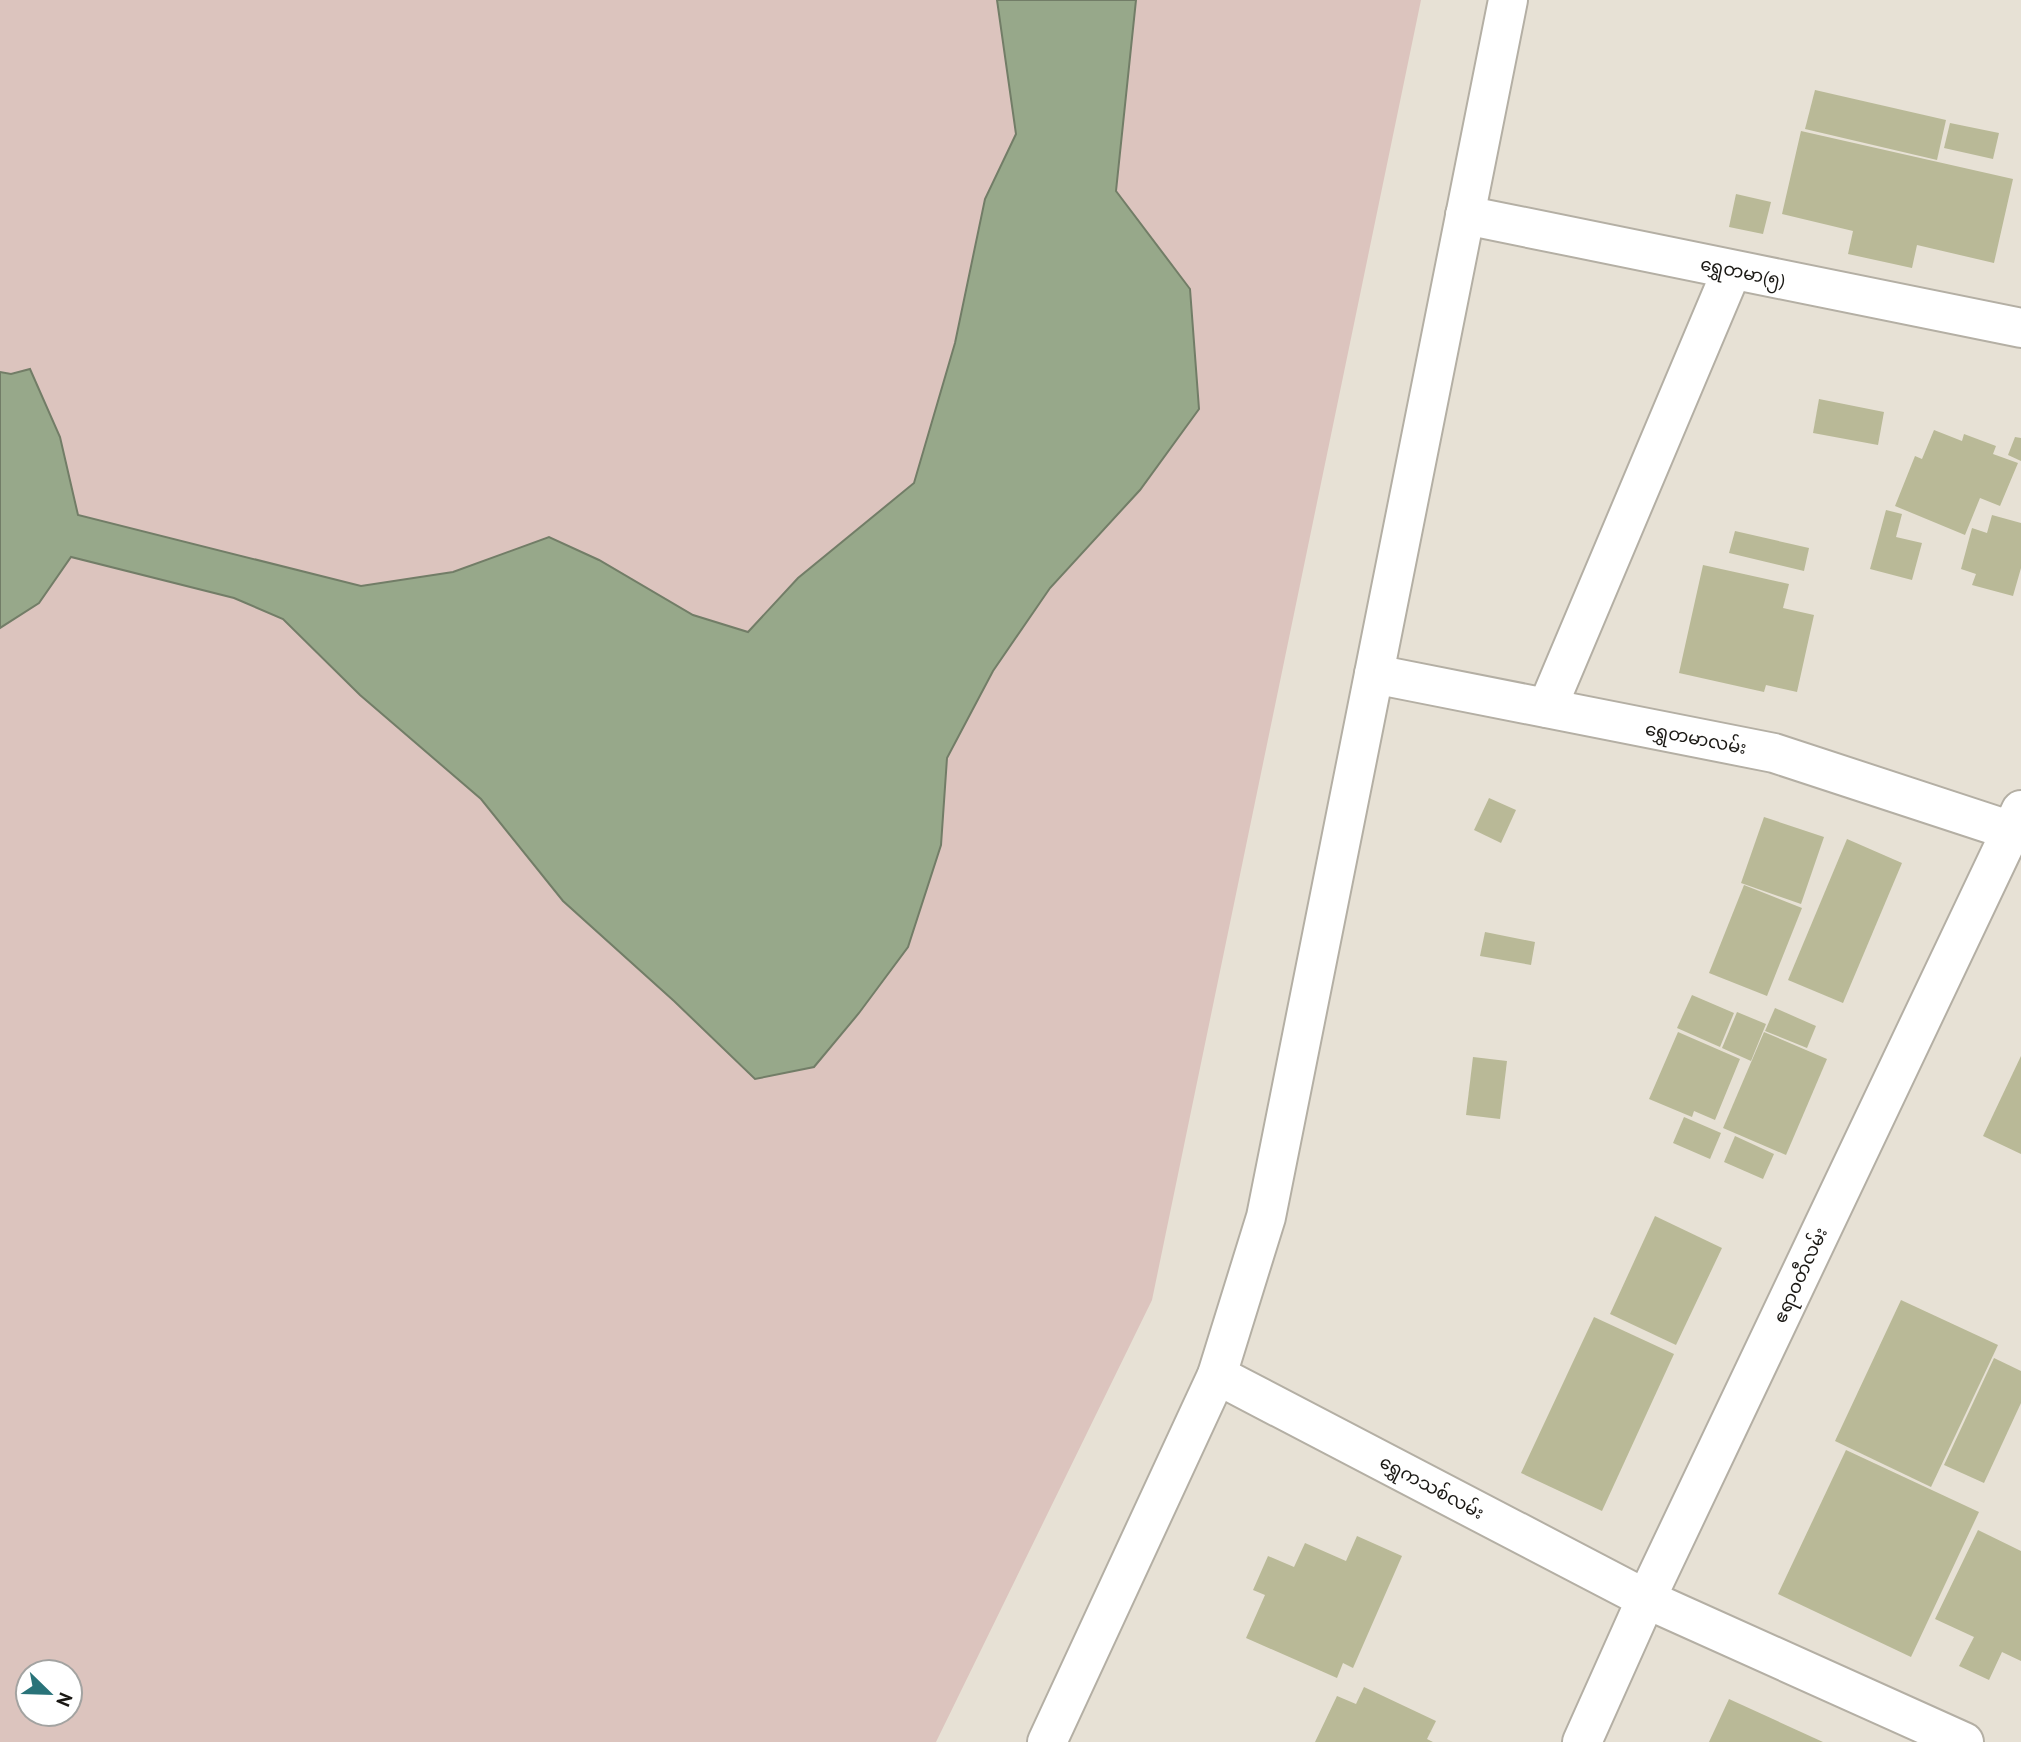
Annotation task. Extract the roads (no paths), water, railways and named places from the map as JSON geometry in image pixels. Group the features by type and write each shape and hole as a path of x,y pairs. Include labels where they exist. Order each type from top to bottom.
{"street":[{"path":"1047,1742 1217,1375 1266,1217 1508,0"},
{"name":"ရွှေတမာ(၅)","path":"1465,215 2021,328"},
{"path":"1546,709 1732,270"},
{"name":"ရွှေတမာလမ်း","path":"1374,674 1774,753 2018,825"},
{"name":"ဧရာဝတီလမ်း","path":"1582,1742 1646,1599 2018,825"},
{"name":"ရွှေကသစ်လမ်း","path":"1217,1375 1646,1599 1964,1742"}]}
